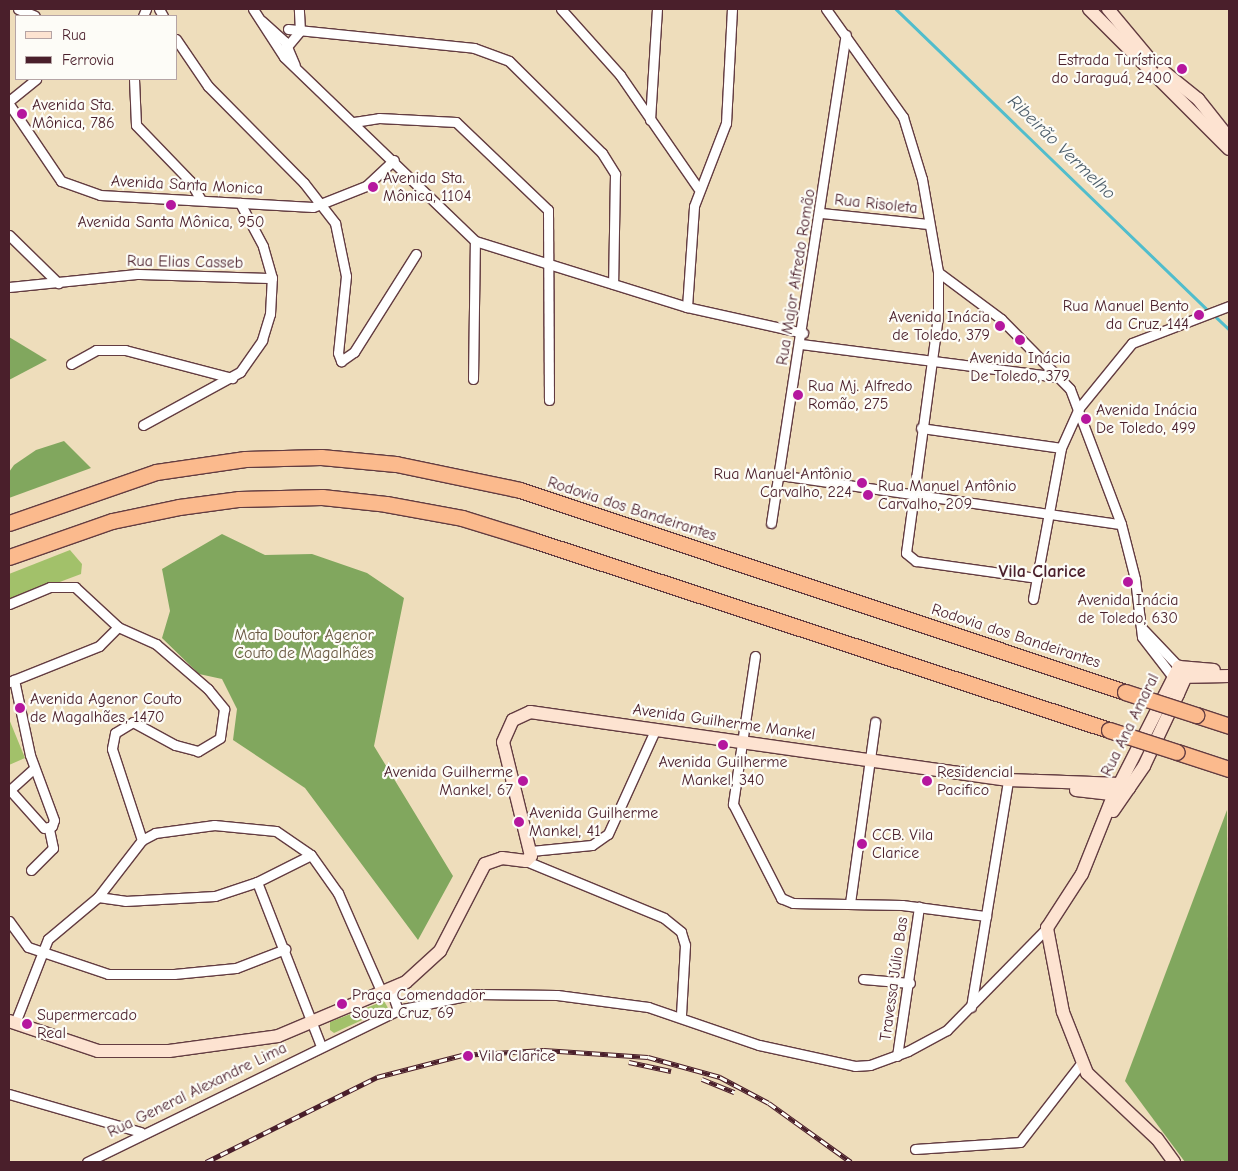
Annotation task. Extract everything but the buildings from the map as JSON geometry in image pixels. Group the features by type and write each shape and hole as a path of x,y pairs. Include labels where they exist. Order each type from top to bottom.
{"highway":[{"name":"Rodovia dos Bandeirantes","path":"9,523 166,471 245,459 321,458 396,464 520,490 1229,726"},
{"path":"9,557 112,521 179,507 239,499 322,497 386,504 462,518 533,540 1229,769"}],"street":[{"path":"18,9 33,15"},
{"path":"253,9 278,51 394,160 475,241 687,308 803,333"},
{"path":"271,42 278,34 288,29 299,9"},
{"path":"278,51 288,47 300,32 299,9"},
{"path":"560,9 598,48 698,188"},
{"path":"650,120 657,9"},
{"path":"687,308 692,219 698,188 726,122 732,9"},
{"path":"826,9 903,117 922,179 928,224 938,272 931,363 905,548 909,558 1037,578"},
{"path":"1089,9 1229,149"},
{"path":"1108,9 1146,55 1198,99 1229,138"},
{"path":"259,18 278,34 288,47 296,68"},
{"path":"288,29 300,32 474,48 509,62 602,153 615,174 613,284"},
{"name":"Rua Major Alfredo Romão","path":"771,523 803,333 846,35"},
{"path":"178,42 216,96 324,205 341,238 345,260 346,293 338,353 341,361 354,352 416,254"},
{"path":"9,102 35,80"},
{"path":"134,80 136,125 190,181 201,200"},
{"path":"1187,106 1198,99"},
{"name":"Avenida Santa Monica","path":"9,102 52,171 70,188 100,195 240,203 324,205 366,186 394,160"},
{"path":"354,122 432,118 463,125 548,210 550,264 549,400"},
{"path":"143,425 232,378 247,365 262,340 270,314 272,278 264,246 240,203"},
{"name":"Rua Risoleta","path":"821,213 928,224"},
{"path":"9,235 58,283"},
{"path":"473,379 475,241"},
{"path":"938,272 976,296 1060,377 1079,408 1120,524 1134,574 1142,637 1178,674 1229,674"},
{"name":"Rua Elias Casseb","path":"9,287 136,274 272,278"},
{"path":"1033,599 1061,448 1079,408 1132,343 1229,306"},
{"path":"801,344 931,363 1060,377"},
{"path":"71,364 96,350 125,350 232,378"},
{"path":"921,428 1061,448"},
{"path":"779,475 1120,524"},
{"path":"9,604 64,585 83,592 118,627 156,644 217,698 226,718 215,744 198,752 175,745 140,724 126,723 118,728 112,749 142,840"},
{"path":"49,829 54,820 34,768 11,681 99,646 118,627"},
{"path":"755,656 740,740 733,804 776,892 792,904 850,903 919,907 986,916"},
{"name":"Rua Ana Amaral","path":"1047,928 1082,874 1102,822 1122,790 1178,674"},
{"name":"Avenida Guilherme Mankel","path":"528,856 503,757 505,732 513,720 542,713 1008,780 1068,785 1078,791 1122,790"},
{"path":"850,903 875,722"},
{"path":"398,1010 386,991 338,893 310,855 276,831 248,825 171,830 142,840 98,897 57,930 41,952 12,1022 98,1051 130,1052 251,1042 313,1024 386,991 420,972 440,951 485,864 502,858 528,856 592,845 608,834 656,728"},
{"path":"31,870 54,848 49,829 10,789 34,768"},
{"path":"971,1007 1008,780"},
{"path":"98,897 124,901 215,896 257,882 310,855"},
{"path":"528,856 664,918 681,932 685,945 681,1015"},
{"path":"257,882 285,948 321,1046"},
{"name":"Travessa Júlio Bas","path":"897,1056 910,984 919,907"},
{"path":"9,921 28,947 108,974 146,975 236,968 285,948"},
{"path":"1047,928 1058,989 1082,1062 1095,1084 1157,1139 1174,1162"},
{"name":"Rua General Alexandre Lima","path":"86,1162 141,1132 398,1010 476,994 513,993 601,1000 681,1015 758,1045 855,1066 897,1056 947,1030 1047,928"},
{"path":"863,979 910,984"},
{"path":"915,1149 1020,1142 1082,1062"},
{"path":"9,1094 141,1132"}],"green space":[{"path":"9,337 47,360 9,380"},
{"path":"64,441 91,468 9,498 9,472 14,465 36,450"},
{"name":"Mata Doutor Agenor Couto de Magalhães","path":"222,534 265,555 312,554 367,573 404,598 374,746 453,876 418,940 305,788 233,740 237,709 222,679 199,674 162,638 170,611 162,569"},
{"path":"70,550 82,564 81,574 9,601 9,574"},
{"path":"9,719 25,758 9,765"},
{"path":"1227,810 1229,1162 1185,1162 1125,1081"},
{"path":"384,1001 388,1008 334,1033 330,1030 330,1022"}],"waterway":[{"name":"Ribeirão Vermelho","path":"896,9 1206,308"},
{"name":"Ribeirão Vermelho","path":"1216,317 1229,329"}],"railway":[{"path":"206,1162 377,1077 462,1055 544,1050 648,1057 720,1077 769,1103 851,1162"},
{"path":"629,1062 671,1071"},
{"path":"702,1079 734,1092"}],"place":[{"name":"Estrada Turística do Jaraguá, 2400","path":"1182,69"},
{"name":"Avenida Sta. Mônica, 786","path":"22,114"},
{"name":"Avenida Sta. Mônica, 1104","path":"373,187"},
{"name":"Avenida Santa Mônica, 950","path":"171,205"},
{"name":"Rua Manuel Bento da Cruz, 144","path":"1199,315"},
{"name":"Avenida Inácia de Toledo, 379","path":"1000,326"},
{"name":"Avenida Inácia De Toledo, 379","path":"1020,340"},
{"name":"Rua Mj. Alfredo Romão, 275","path":"798,395"},
{"name":"Avenida Inácia De Toledo, 499","path":"1086,419"},
{"name":"Rua Manuel Antônio Carvalho, 224","path":"862,483"},
{"name":"Rua Manuel Antônio Carvalho, 209","path":"868,495"},
{"name":"Avenida Inácia de Toledo, 630","path":"1128,582"},
{"name":"Avenida Agenor Couto de Magalhães, 1470","path":"20,708"},
{"name":"Avenida Guilherme Mankel, 340","path":"723,745"},
{"name":"Avenida Guilherme Mankel, 67","path":"523,781"},
{"name":"Residencial Pacifico","path":"927,781"},
{"name":"Avenida Guilherme Mankel, 41","path":"519,822"},
{"name":"CCB. Vila Clarice","path":"862,844"},
{"name":"Praça Comendador Souza Cruz, 69","path":"342,1004"},
{"name":"Supermercado Real","path":"27,1024"},
{"name":"Vila Clarice","path":"468,1056"}],"district":[{"name":"Vila Clarice","path":"1042,572"}]}
